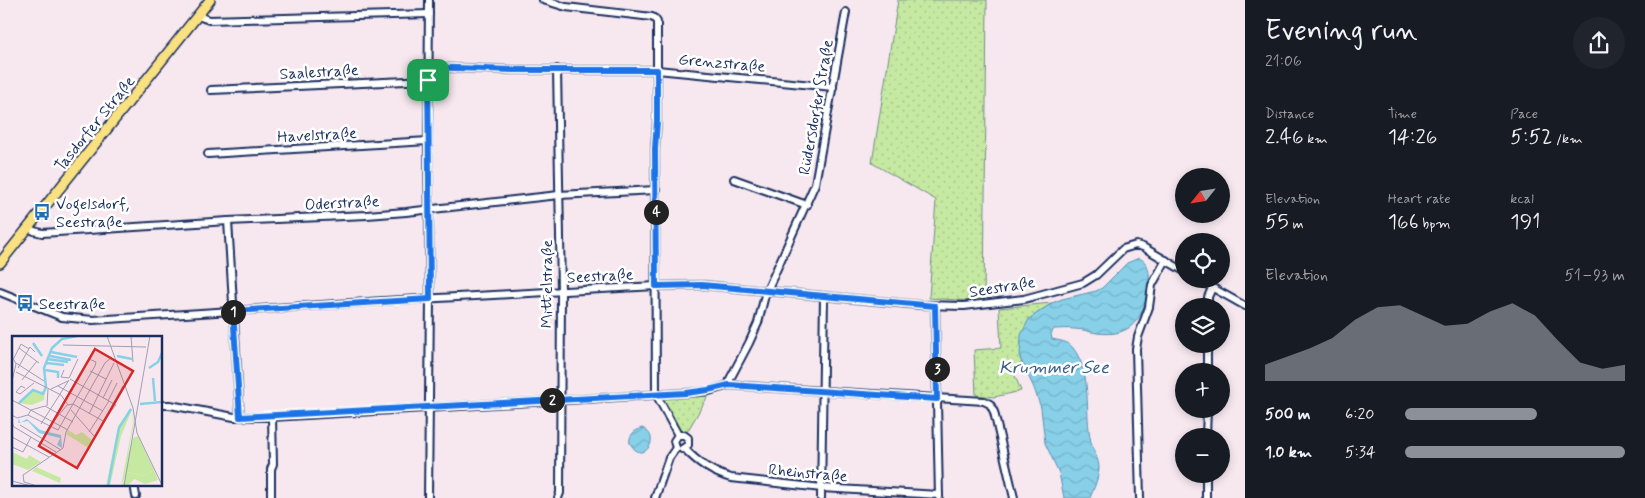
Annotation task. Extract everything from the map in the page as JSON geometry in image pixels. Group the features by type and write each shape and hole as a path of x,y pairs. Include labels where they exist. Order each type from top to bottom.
{"main road":[{"name":"Tasdorfer Straße","path":"0,263 210,0"}],"street":[{"path":"428,498 430,299 428,209 429,0"},
{"path":"543,0 566,7 652,16 657,22 657,121 655,149 656,394 678,435"},
{"name":"Rüdersdorfer Straße","path":"729,385 730,379 758,324 767,291 815,184 846,12"},
{"path":"198,16 209,20 429,14"},
{"name":"Grenzstraße","path":"428,67 657,70 832,87"},
{"name":"Mittelstraße","path":"557,69 560,291 560,493 558,498"},
{"name":"Saalestraße","path":"211,90 428,80"},
{"name":"Havelstraße","path":"208,154 428,141"},
{"path":"734,178 806,205"},
{"name":"Oderstraße","path":"29,228 42,232 367,215 559,195 656,190"},
{"path":"228,221 240,417"},
{"name":"Seestraße","path":"0,292 55,314 81,320 560,291 702,285 935,306 964,306 1016,300 1083,283 1096,275 1117,253 1129,246 1143,247 1175,266"},
{"path":"1140,498 1136,349 1138,337 1149,307 1152,285 1166,260"},
{"path":"1208,298 1212,288 1245,306"},
{"path":"822,498 824,296"},
{"path":"935,306 939,497"},
{"path":"162,405 240,417 272,417 656,394 708,390 729,385 984,401 990,404 994,412 1014,498"},
{"path":"271,498 271,469 273,464 272,417"},
{"path":"676,448 674,441 678,435"},
{"path":"676,448 680,450 685,449 689,443 688,438 684,435 678,435"},
{"path":"655,498 669,458 676,448"},
{"name":"Rheinstraße","path":"685,449 709,469 723,476 743,480 939,497"},
{"path":"1206,483 1206,498"},
{"path":"134,486 136,496"}],"green space":[{"path":"898,0 987,0 984,302 929,298 936,200 872,163"},
{"path":"1052,303 1029,319 1020,358 1022,363 1012,368 1021,391 994,397 976,395 974,350 1001,348 999,308"},
{"path":"708,396 687,432 679,431 665,408 662,397"}],"water":[{"name":"Krummer See","path":"1139,258 1147,265 1149,284 1144,306 1135,322 1120,332 1110,334 1077,329 1054,329 1051,334 1052,339 1069,344 1079,358 1086,381 1091,442 1099,465 1097,480 1090,498 1064,498 1059,473 1045,443 1041,408 1020,358 1021,335 1029,319 1052,303 1102,288 1127,263"},
{"path":"642,428 648,432 651,442 646,451 641,452 636,451 630,441 633,433"}],"place":[{"name":"Vogelsdorf, Seestraße","path":"42,212"},
{"name":"Seestraße","path":"25,303"}],"route":[{"path":"428,67 513,70 657,70 655,149 656,286 702,285 935,306 937,399 729,385 686,393 272,417 240,417 233,311 430,299 428,80 428,67"}]}
